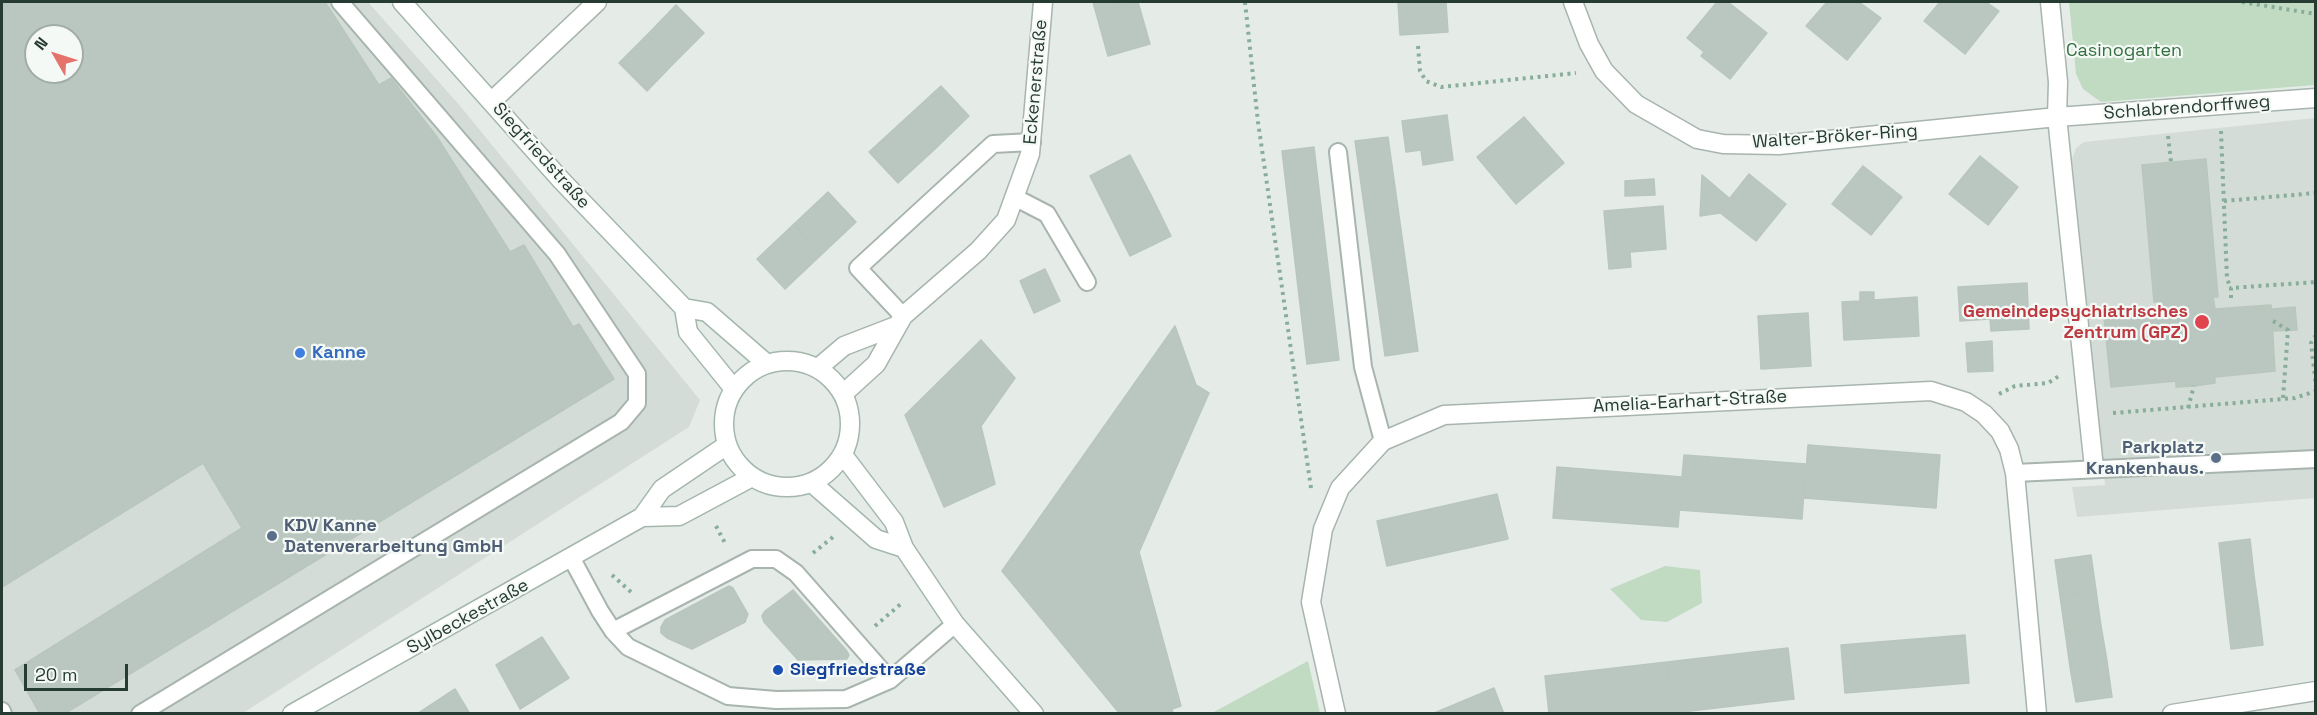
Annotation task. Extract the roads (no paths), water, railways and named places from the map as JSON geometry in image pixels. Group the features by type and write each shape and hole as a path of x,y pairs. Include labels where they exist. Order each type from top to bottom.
{"street":[{"name":"Siegfriedstraße","path":"402,2 561,180 684,308 688,332 734,389"},
{"path":"492,101 597,2"},
{"name":"Eckenerstraße","path":"818,368 844,346 899,321 978,251 1006,220 1032,142 1036,56 1043,2"},
{"name":"Walter-Bröker-Ring","path":"1573,2 1589,44 1604,71 1636,104 1697,138 1723,144 1779,145 2058,117"},
{"path":"2050,2 2058,82 2058,117 2094,468"},
{"name":"Schlabrendorffweg","path":"2058,117 2220,107 2316,98"},
{"name":"Siegfriedstraße","path":"684,308 707,312 766,364"},
{"name":"Eckenerstraße","path":"843,394 876,364 899,321"},
{"path":"784,360 801,362 818,368 843,394 850,414 850,435 843,455 830,471 812,483 792,487 772,486 752,477 737,463 727,445 724,426 726,407 734,389 748,374 766,364 784,360"},
{"name":"Amelia-Earhart-Straße","path":"1336,714 1311,602 1323,529 1340,488 1383,441 1444,415 1931,391 1966,402 1984,414 2000,431 2009,449 2014,473 2037,714"},
{"name":"Sylbeckestraße","path":"292,714 572,559 642,517 662,489 727,445"},
{"path":"843,455 894,522 904,548 955,624 1034,714"},
{"name":"Sylbeckestraße","path":"642,517 679,516 752,477"},
{"path":"812,483 876,539 904,548"},
{"path":"2172,714 2316,691"}],"lane":[{"path":"140,714 621,422 637,403 636,374 557,254 340,2"},
{"path":"899,321 858,268 993,144 1032,142"},
{"path":"1338,152 1363,367 1383,441"},
{"path":"1014,197 1047,214 1087,282"},
{"path":"2014,473 2316,459"},
{"path":"572,559 613,631 628,647 728,696 776,700 846,699 890,680 955,624"},
{"path":"613,631 752,560 776,559 796,573 890,680"}],"place":[{"name":"Gemeindepsychiatrisches Zentrum (GPZ)","path":"2202,322"},
{"name":"Kanne","path":"300,353"},
{"name":"Parkplatz Krankenhaus.","path":"2216,458"},
{"name":"KDV Kanne Datenverarbeitung GmbH","path":"272,536"},
{"name":"Siegfriedstraße","path":"778,670"}],"park label":[{"name":"Casinogarten","path":"2124,51"}]}
